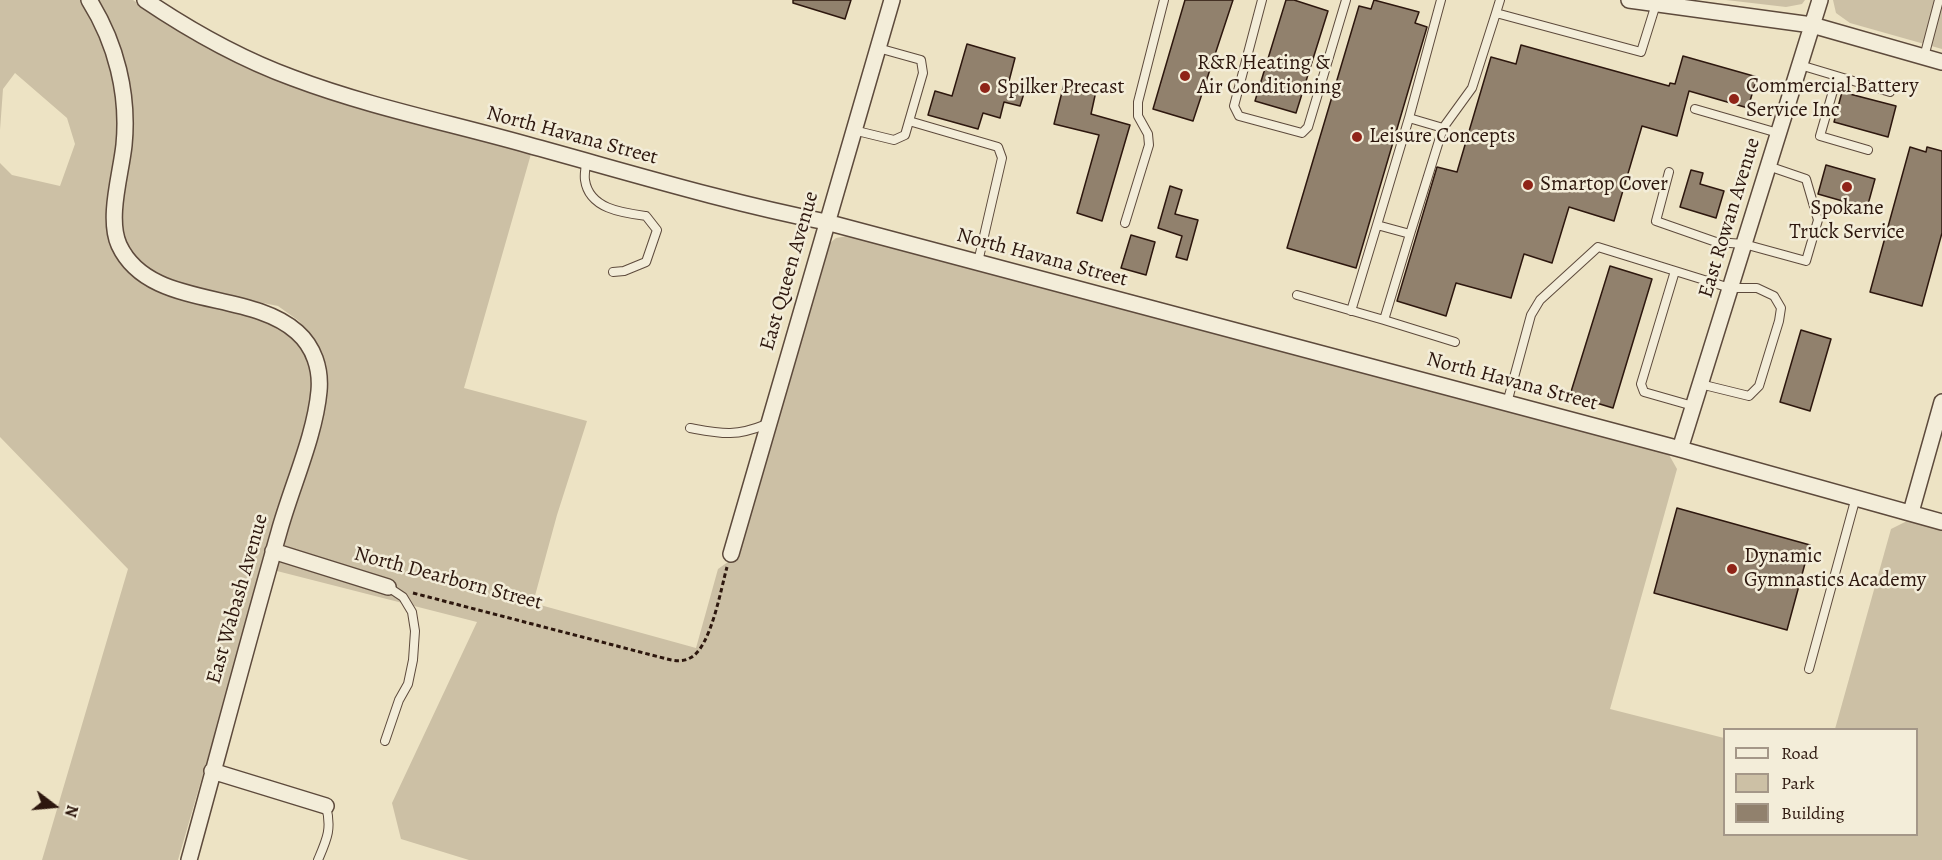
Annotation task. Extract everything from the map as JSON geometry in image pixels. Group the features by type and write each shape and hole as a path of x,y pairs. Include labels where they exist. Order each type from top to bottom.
{"street":[{"name":"East Wabash Avenue","path":"89,0 112,45 124,95 125,135 115,214 115,230 123,253 143,273 168,286 276,318 298,333 311,350 316,360 319,379 315,415 273,551 189,860"},
{"name":"North Havana Street","path":"145,0 225,48 292,78 384,107 739,204 826,222 978,262 1680,449 1942,522"},
{"name":"East Queen Avenue","path":"731,554 892,0"},
{"path":"1629,0 1812,24 1942,62"},
{"name":"East Rowan Avenue","path":"1680,449 1820,0"},
{"path":"1911,512 1942,402"},
{"name":"North Dearborn Street","path":"273,551 388,587"},
{"path":"212,771 326,806"}],"lane":[{"path":"1125,223 1149,145 1148,134 1138,116 1138,102 1164,0"},
{"path":"1262,0 1234,106 1239,116 1302,133 1308,128 1346,0"},
{"path":"1351,311 1409,118 1441,0"},
{"path":"1384,321 1443,129 1472,88 1500,0"},
{"path":"1924,57 1939,0"},
{"path":"1496,13 1641,52 1656,4"},
{"path":"853,130 894,140 904,135 909,121 923,73 921,60 878,48"},
{"path":"1800,65 1890,92"},
{"path":"1837,77 1820,136 1868,150"},
{"path":"1695,109 1778,133"},
{"path":"1409,118 1443,129"},
{"path":"909,121 998,147 1002,158 978,262"},
{"path":"586,161 585,180 593,197 602,205 624,213 646,216 657,230 646,262 624,271 613,272"},
{"path":"1669,172 1656,221 1716,242 1744,244 1806,261 1818,220 1806,179 1768,166"},
{"path":"1377,225 1410,234"},
{"path":"1507,403 1531,315 1540,300 1598,247 1730,288 1757,288 1774,296 1781,308 1766,369 1759,386 1749,396 1700,384"},
{"path":"1675,271 1641,384 1644,392 1693,406"},
{"path":"1297,295 1455,342"},
{"path":"690,428 728,434 747,432 767,424"},
{"path":"1809,669 1856,497"},
{"path":"385,741 399,700 408,684 413,660 415,631 412,612 408,604 403,597 388,587"},
{"path":"318,860 326,841 330,821 326,806"}],"path":[{"name":"North Dearborn Street","path":"388,587 675,661 683,661 695,655 704,643 731,554"}],"green space":[{"path":"0,0 83,0 111,57 120,105 119,142 108,212 109,242 125,266 164,294 252,315 275,326 296,342 310,363 314,392 178,860 42,860 128,569 0,437 0,163 12,175 60,186 75,144 67,118 15,73 3,89 0,130"},
{"path":"97,0 133,0 192,40 293,85 531,154 464,388 587,421 557,515 533,603 696,648 718,569 735,557 830,243 836,238 853,235 1668,453 1677,469 1610,709 1723,738 1723,836 1918,836 1918,728 1835,728 1891,529 1907,521 1942,530 1942,860 469,860 401,839 392,803 477,622 273,570 326,380 319,348 299,321 278,306 188,288 158,275 135,257 124,238 120,214 133,106 124,62"},
{"path":"1726,0 1805,0 1802,4 1786,7"},
{"path":"1833,0 1942,0 1942,49 1850,23 1836,13"}],"building":[{"path":"793,0 851,0 845,19 793,3"},
{"name":"R&R Heating & Air Conditioning","path":"1185,0 1233,0 1193,121 1153,109"},
{"path":"1286,0 1294,0 1328,11 1296,113 1255,101"},
{"name":"Leisure Concepts","path":"1374,0 1419,12 1415,23 1427,27 1356,268 1287,248 1359,6 1371,9"},
{"name":"Spilker Precast","path":"967,44 1015,58 1008,85 1025,90 1020,106 1004,102 1000,118 983,113 978,129 928,115 935,91 952,96"},
{"name":"Smartop Cover","path":"1521,45 1669,86 1670,83 1675,84 1683,56 1757,77 1748,108 1689,91 1677,136 1642,126 1614,221 1569,207 1552,263 1524,254 1511,298 1456,283 1446,316 1397,301 1437,167 1457,172 1491,57 1516,64"},
{"path":"1064,84 1096,91 1091,114 1130,125 1102,221 1077,213 1099,135 1054,124"},
{"path":"1842,92 1896,106 1888,137 1834,122"},
{"path":"1910,147 1926,152 1927,147 1942,151 1942,233 1922,306 1870,292"},
{"name":"Spokane Truck Service","path":"1826,165 1875,179 1867,208 1818,194"},
{"path":"1691,170 1703,173 1700,184 1724,191 1716,218 1680,207"},
{"path":"1170,186 1182,190 1175,214 1198,220 1187,260 1176,257 1182,236 1158,228"},
{"path":"1131,235 1155,242 1146,275 1121,268"},
{"path":"1610,266 1652,279 1613,408 1570,395"},
{"path":"1801,330 1831,339 1810,411 1780,402"},
{"name":"Dynamic Gymnastics Academy","path":"1677,508 1810,545 1787,630 1654,593"}],"place":[{"name":"R&R Heating & Air Conditioning","path":"1185,76"},
{"name":"Spilker Precast","path":"985,88"},
{"name":"Commercial Battery Service Inc","path":"1734,99"},
{"name":"Leisure Concepts","path":"1357,137"},
{"name":"Smartop Cover","path":"1528,185"},
{"name":"Spokane Truck Service","path":"1847,187"},
{"name":"Dynamic Gymnastics Academy","path":"1732,569"}]}
